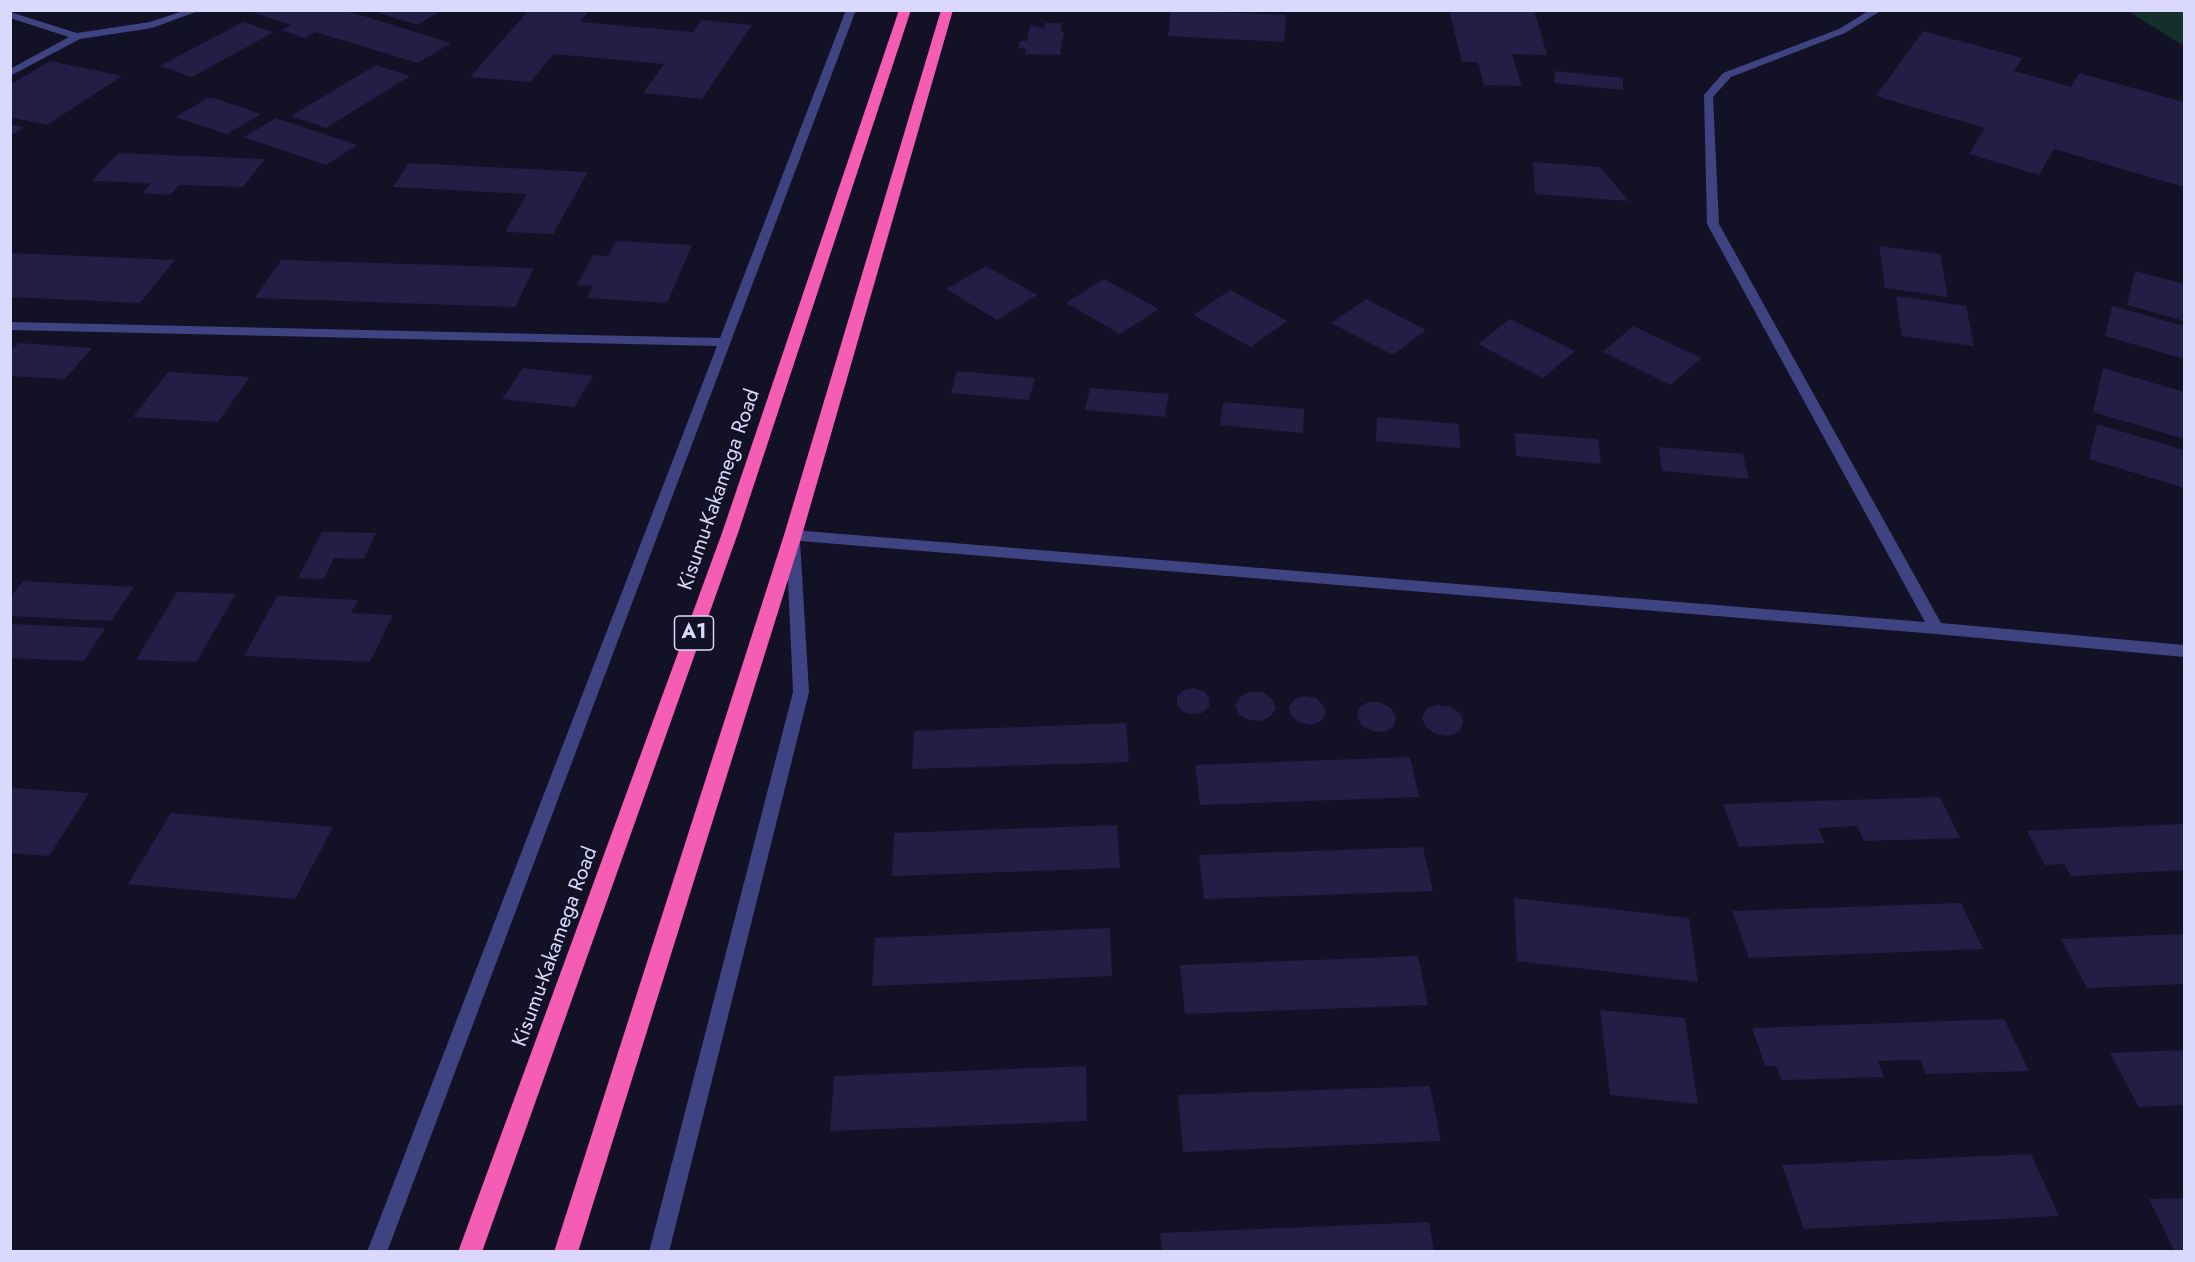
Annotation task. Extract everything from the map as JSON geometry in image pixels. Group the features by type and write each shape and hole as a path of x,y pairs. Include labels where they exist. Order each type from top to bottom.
{"highway":[{"name":"Kisumu-Kakamega Road","path":"470,1251 730,533 905,10"},
{"path":"566,1251 794,535 848,342 947,10"}],"street":[{"path":"10,73 77,36 152,24 197,10"},
{"path":"377,1251 851,10"},
{"path":"1878,10 1842,31 1727,75 1708,97 1713,224 1936,628"},
{"path":"10,15 77,36"},
{"path":"10,326 725,342"},
{"path":"658,1251 801,692 794,535 1936,628 2184,651"}],"green space":[{"path":"2128,11 2184,11 2184,46"}],"building":[{"path":"246,10 344,10 451,43 418,63 315,32 304,38 281,30 291,25"},
{"path":"370,10 442,10 417,25"},
{"path":"529,10 590,10 580,22 693,32 701,20 752,25 702,99 643,93 664,64 554,54 530,82 470,77"},
{"path":"1171,10 1286,15 1284,42 1168,36"},
{"path":"1449,10 1534,10 1547,55 1512,54 1522,86 1484,85 1478,62 1462,62"},
{"path":"243,22 274,32 192,77 160,66"},
{"path":"1045,23 1062,23 1061,32 1064,32 1060,55 1025,54 1026,49 1018,48 1020,41 1027,41 1030,25 1044,28"},
{"path":"1923,31 2022,58 2014,71 2071,87 2079,73 2184,102 2184,187 2054,149 2039,175 1969,154 1985,128 1876,96"},
{"path":"50,61 122,76 47,125 10,117 10,85"},
{"path":"376,65 410,76 326,128 291,116"},
{"path":"1555,71 1623,78 1623,90 1554,83"},
{"path":"210,97 261,114 227,134 175,117"},
{"path":"276,118 357,145 326,165 244,137"},
{"path":"10,124 24,127 10,136"},
{"path":"118,153 265,159 243,187 179,185 170,195 143,193 151,183 92,181"},
{"path":"1533,162 1600,167 1629,201 1535,194"},
{"path":"409,163 588,172 553,234 505,232 527,194 393,187"},
{"path":"616,241 692,245 667,303 587,298 593,286 577,285 593,255 608,256"},
{"path":"1879,246 1940,254 1948,297 1885,288"},
{"path":"10,253 175,260 140,303 10,297"},
{"path":"281,260 534,268 515,307 255,298"},
{"path":"986,266 1037,295 997,320 946,289"},
{"path":"2135,271 2184,284 2184,321 2127,305"},
{"path":"1104,279 1159,309 1120,334 1066,303"},
{"path":"1230,290 1287,321 1251,347 1193,315"},
{"path":"1896,296 1966,306 1974,346 1902,336"},
{"path":"1366,299 1426,330 1393,355 1331,323"},
{"path":"2112,306 2184,326 2184,359 2105,336"},
{"path":"1510,319 1575,351 1543,378 1478,344"},
{"path":"1633,326 1701,358 1671,385 1603,352"},
{"path":"19,343 92,348 65,379 10,376 10,352"},
{"path":"523,368 593,376 574,407 502,399"},
{"path":"2103,368 2184,392 2184,439 2093,412"},
{"path":"957,371 1035,378 1029,400 951,393"},
{"path":"168,372 250,377 218,422 133,417"},
{"path":"1090,388 1169,394 1165,417 1085,410"},
{"path":"1223,402 1304,409 1303,433 1220,425"},
{"path":"1377,417 1459,424 1460,448 1376,441"},
{"path":"2097,424 2184,450 2184,488 2089,459"},
{"path":"1515,433 1598,439 1601,464 1516,456"},
{"path":"1659,447 1743,454 1749,479 1662,471"},
{"path":"322,532 376,533 364,559 334,558 324,579 298,578"},
{"path":"23,581 134,587 111,621 10,616 10,598"},
{"path":"177,592 236,594 196,662 136,660"},
{"path":"277,596 358,600 351,613 393,615 370,662 244,656"},
{"path":"10,624 105,628 84,661 10,658"},
{"path":"1194,688 1204,691 1209,698 1209,707 1202,713 1183,712 1177,704 1177,696 1184,690"},
{"path":"1249,692 1262,692 1272,699 1276,708 1271,716 1262,721 1249,720 1239,714 1235,705 1240,697"},
{"path":"1305,696 1316,698 1324,706 1326,714 1320,722 1310,725 1298,722 1291,715 1289,707 1295,699"},
{"path":"1368,702 1380,702 1391,708 1396,717 1394,726 1385,732 1372,731 1362,726 1357,717 1359,708"},
{"path":"1438,705 1450,707 1461,714 1463,723 1459,732 1448,736 1435,734 1425,726 1422,717 1427,708"},
{"path":"1126,723 1129,762 912,769 914,731"},
{"path":"1410,757 1419,797 1200,805 1195,765"},
{"path":"10,788 89,793 49,856 10,853"},
{"path":"1940,797 1960,838 1864,841 1857,826 1818,828 1825,843 1739,847 1723,804"},
{"path":"171,813 333,827 295,899 128,884"},
{"path":"2184,824 2184,870 2071,876 2064,864 2045,865 2027,831"},
{"path":"1117,825 1120,868 892,876 894,833"},
{"path":"1423,847 1433,891 1204,899 1199,855"},
{"path":"1514,898 1689,918 1698,982 1517,961"},
{"path":"1961,903 1983,949 1749,958 1732,911"},
{"path":"1110,928 1112,976 872,986 875,938"},
{"path":"2184,934 2184,984 2087,988 2061,939"},
{"path":"1418,956 1428,1005 1185,1014 1180,965"},
{"path":"1600,1010 1685,1018 1698,1104 1610,1095"},
{"path":"2004,1019 2029,1071 1926,1074 1920,1060 1878,1061 1884,1077 1782,1080 1776,1066 1765,1066 1752,1028"},
{"path":"2184,1050 2184,1105 2139,1107 2110,1053"},
{"path":"1086,1066 1087,1121 830,1131 834,1076"},
{"path":"1430,1086 1441,1141 1183,1152 1178,1095"},
{"path":"2031,1154 2059,1216 1804,1229 1782,1165"},
{"path":"2184,1198 2184,1252 2175,1252 2149,1199"},
{"path":"1429,1222 1434,1252 1162,1252 1160,1233"}]}
